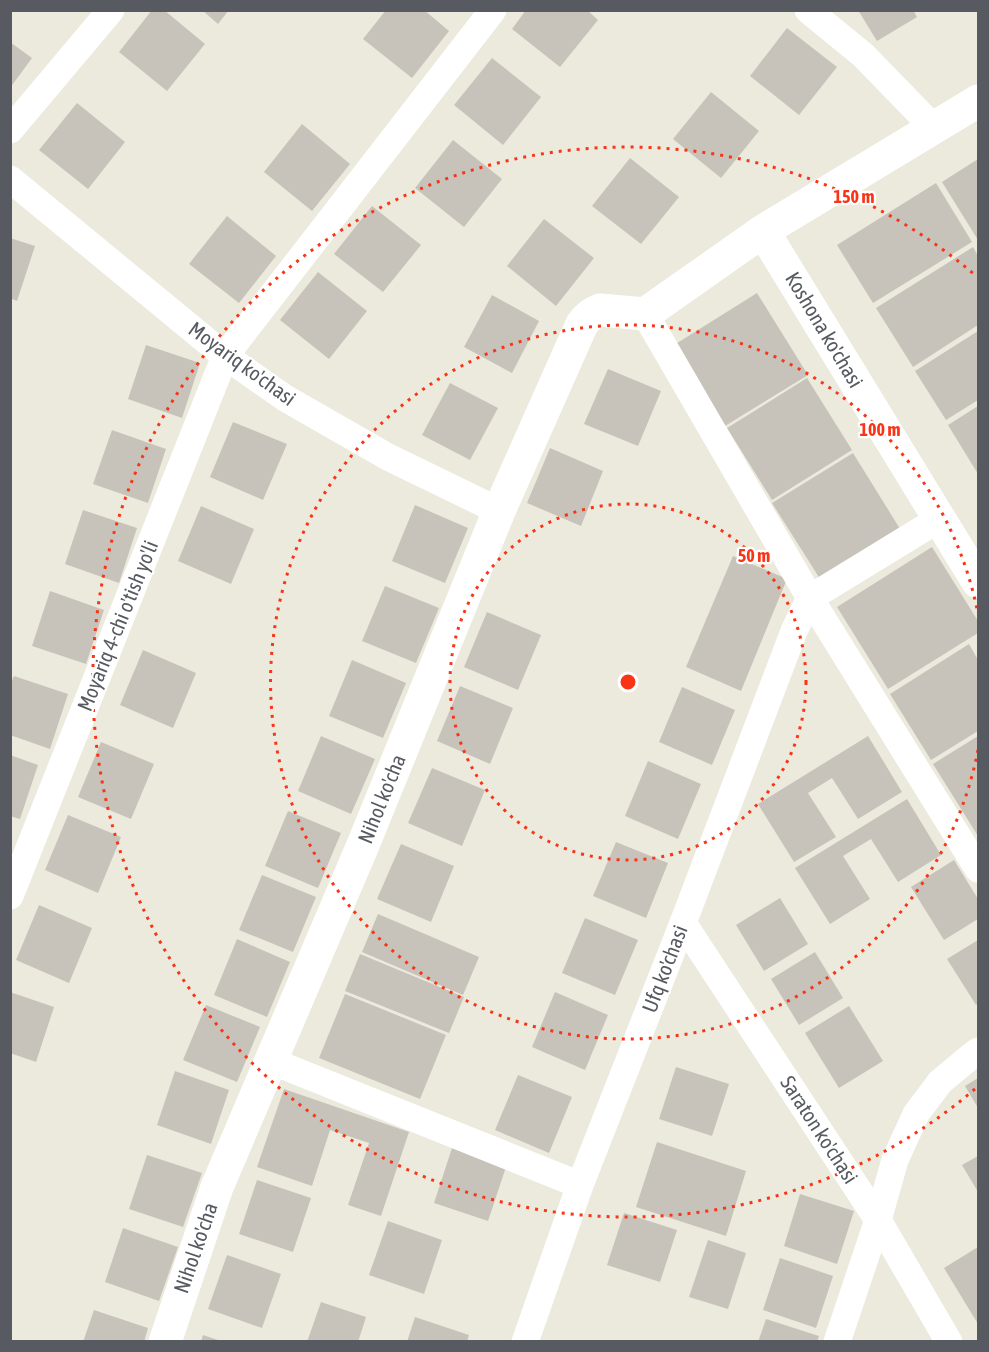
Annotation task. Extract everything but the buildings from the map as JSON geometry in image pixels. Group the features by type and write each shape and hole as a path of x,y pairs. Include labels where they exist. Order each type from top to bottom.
{"street":[{"path":"10,130 111,10"},
{"name":"Moyariq 4-chi o'tish yo'li","path":"10,896 225,356 493,10"},
{"path":"808,10 863,55 934,128"},
{"path":"978,101 763,231 645,314 810,598 978,869"},
{"name":"Moyariq ko'chasi","path":"10,179 225,356 285,398 388,457 499,511"},
{"name":"Koshona ko'chasi","path":"763,231 978,582"},
{"name":"Nihol ko'cha","path":"165,1341 217,1188 363,845 499,511 582,324 594,312 600,310 645,314"},
{"path":"810,598 939,519"},
{"name":"Ufq ko'chasi","path":"525,1341 580,1185 794,631 810,598"},
{"name":"Saraton ko'chasi","path":"683,923 878,1220 949,1341"},
{"path":"837,1341 878,1220 895,1160 916,1114 940,1082 978,1051"},
{"path":"271,1061 580,1185"}]}
